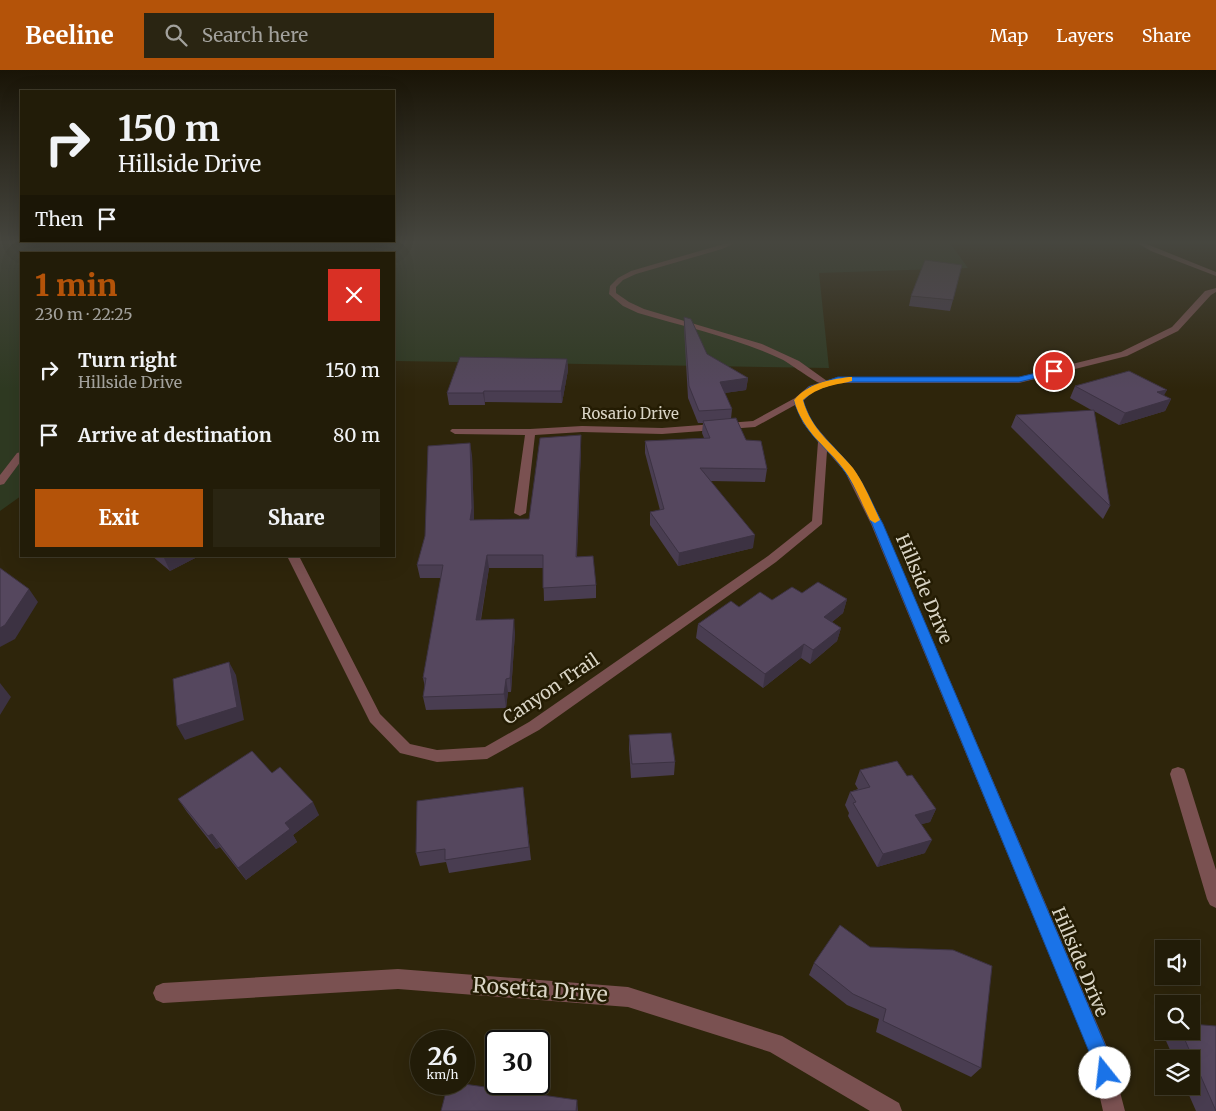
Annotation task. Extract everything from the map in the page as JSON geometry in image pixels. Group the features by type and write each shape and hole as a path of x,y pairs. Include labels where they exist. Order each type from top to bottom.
{"street":[{"path":"613,292 613,294 626,304 641,311 759,346 796,364 824,384"},
{"path":"798,400 812,388 838,380 1019,380 1124,354 1175,330 1208,293 1212,292"},
{"name":"Rosario Drive","path":"455,430 530,432 582,429 662,431 755,424 798,400"},
{"name":"Hillside Drive","path":"798,400 809,426 850,470 878,524 1100,1054 1114,1111"},
{"path":"520,513 530,432"},
{"name":"Canyon Trail","path":"294,557 375,718 405,749 437,756 487,753 534,726 772,559 818,522 823,441"},
{"path":"0,482 20,456"},
{"path":"1178,774 1216,899"},
{"name":"Rosetta Drive","path":"163,993 398,980 628,997 775,1043 892,1111"}],"green space":[{"path":"0,292 20,292 20,497 0,511"},
{"path":"395,292 821,292 829,368 395,361"}],"building":[{"path":"913,292 955,292 953,300 911,296"},
{"path":"684,317 691,319 707,354 748,378 720,382 732,409 699,411 689,386"},
{"path":"460,357 567,359 561,391 447,393"},
{"path":"1129,371 1167,390 1157,392 1171,399 1125,413 1075,386"},
{"path":"1094,410 1110,506 1016,415"},
{"path":"736,418 746,440 761,441 767,469 700,468 755,535 679,553 650,512 664,509 645,441 710,438 703,421"},
{"path":"581,435 576,557 593,556 596,585 543,588 543,555 487,555 476,620 514,619 510,678 506,679 504,694 423,697 426,678 423,678 443,565 417,565 425,536 428,446 470,443 472,508 470,520 529,519 540,438"},
{"path":"0,568 29,589 5,625 0,628"},
{"path":"818,582 847,599 824,617 841,628 813,650 804,644 765,674 698,624 731,601 739,607 760,592 772,600 792,587 802,593"},
{"path":"229,662 237,707 177,726 173,679"},
{"path":"671,733 675,762 632,764 629,735"},
{"path":"252,751 272,773 280,767 313,802 285,823 290,829 238,868 212,834 208,836 178,799"},
{"path":"897,761 907,776 912,775 936,809 915,815 932,840 883,854 853,803 856,802 850,792 870,787 860,770"},
{"path":"523,787 529,847 445,860 445,849 416,853 417,801"},
{"path":"840,925 870,947 953,950 992,966 981,1068 883,1021 886,1009 853,994 814,963"},
{"path":"1200,1025 1216,1026 1216,1111 1200,1074 1200,1050 1189,1050 1185,1040 1200,1040"},
{"path":"475,1086 485,1087 485,1095 542,1095 577,1100 576,1111 441,1111 445,1095 475,1095"}],"slow traffic":[{"path":"849,379 838,380 812,388 798,400 802,413 813,432 850,470 875,520"}],"route":[{"path":"1054,371 1019,380 838,380 812,388 798,400 802,413 813,432 850,470 878,524 1100,1054 1105,1073"}]}
